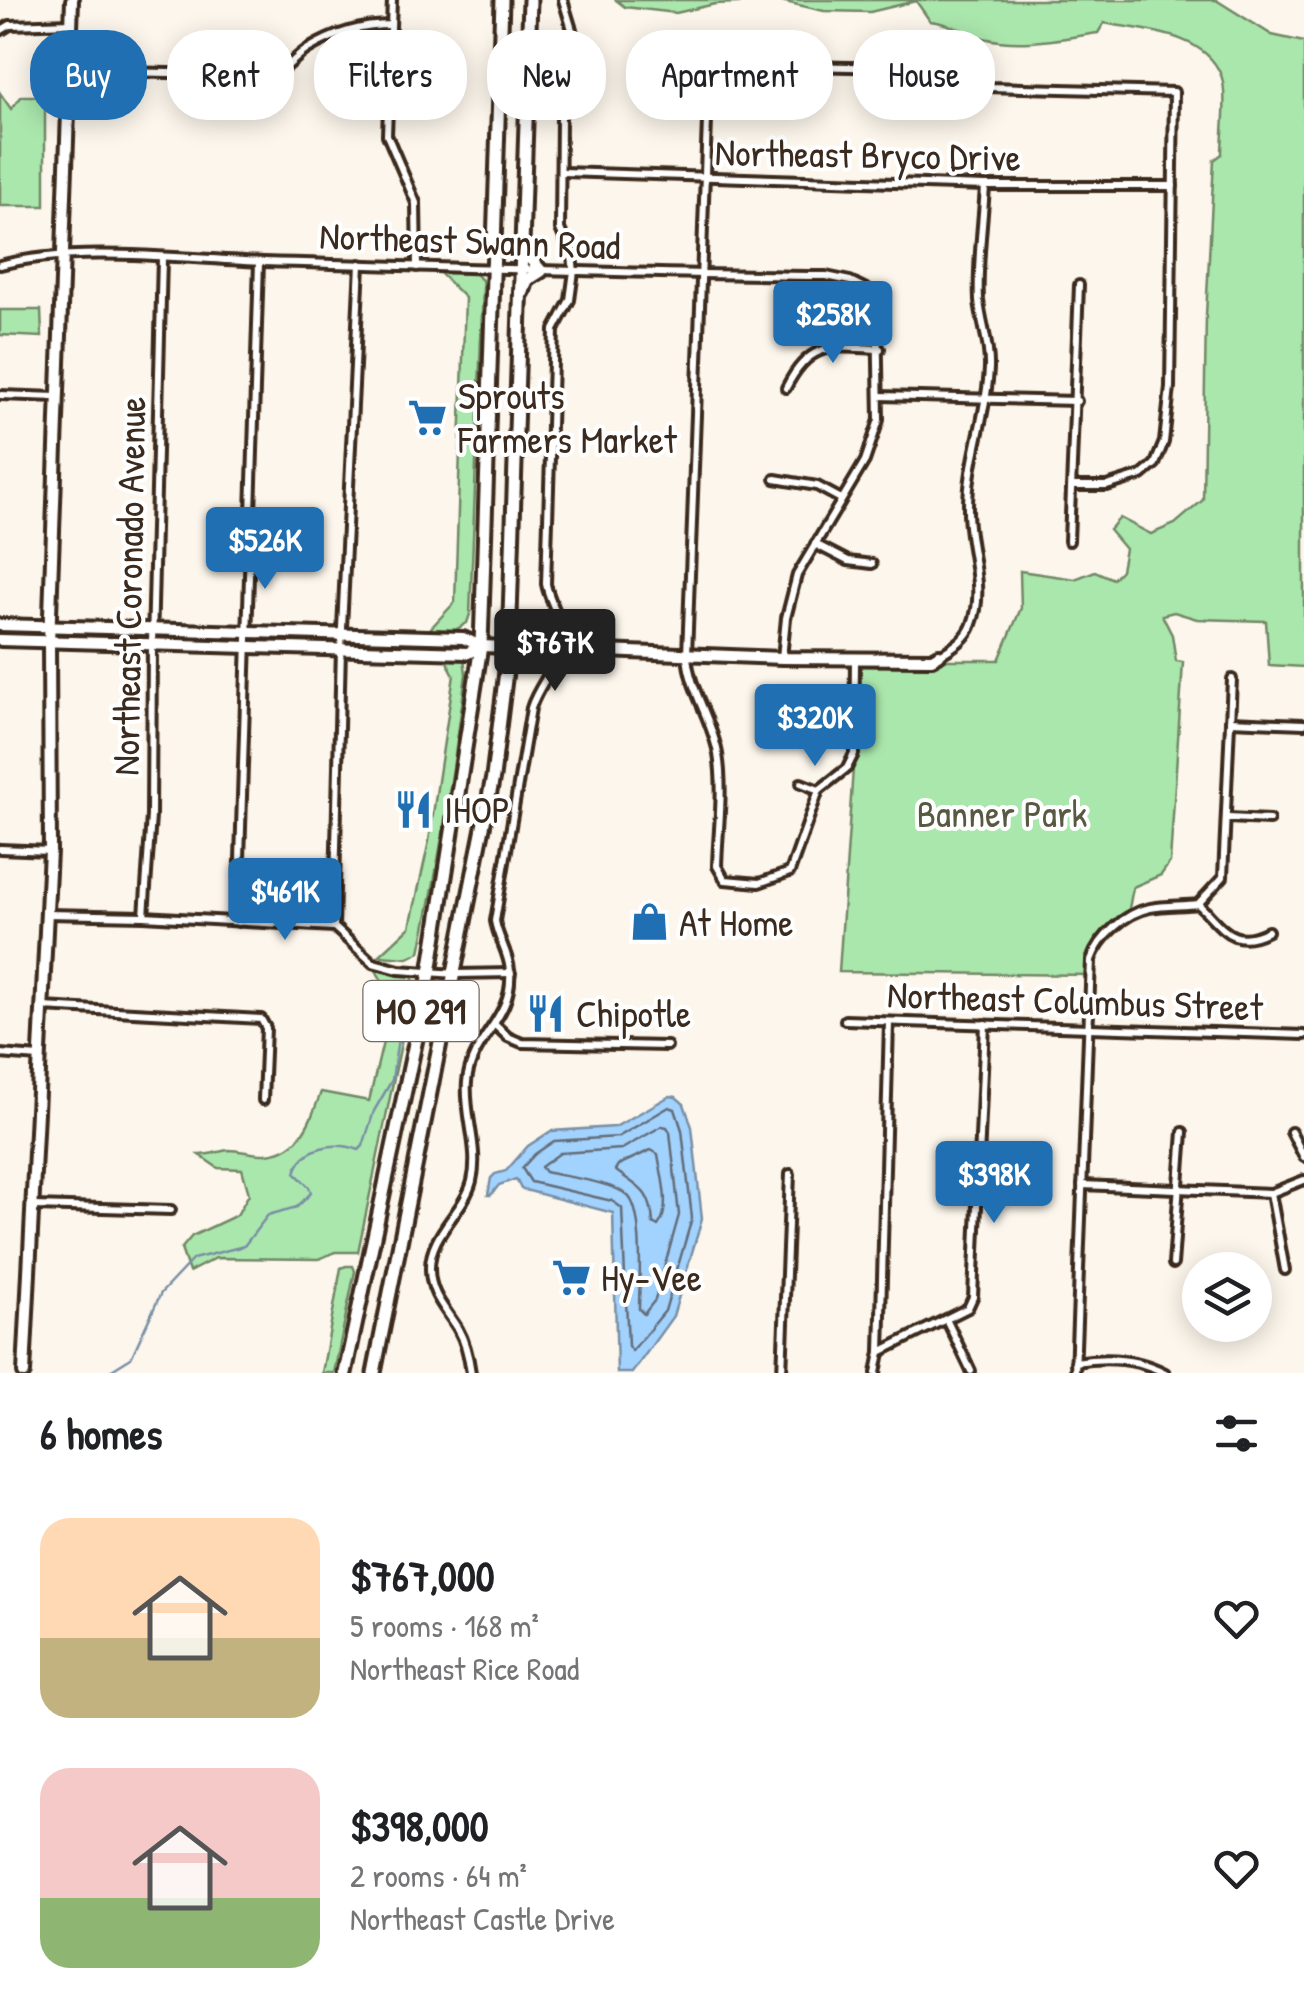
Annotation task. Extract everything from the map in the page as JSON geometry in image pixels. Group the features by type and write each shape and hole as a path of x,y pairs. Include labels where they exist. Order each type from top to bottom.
{"main road":[{"name":"MO 291","path":"345,1373 430,972 481,646 502,0"},
{"name":"MO 291","path":"374,1373 493,777 509,648 530,0"},
{"path":"521,296 528,280 540,270 522,250"}],"street":[{"path":"72,0 72,30"},
{"path":"392,0 386,135 413,191 417,266"},
{"path":"471,1373 467,1348 458,1328 432,1289 431,1254 471,1184 474,1166 466,1085 470,1059 495,1025 509,988 506,950 498,935 496,916 530,708 537,687 562,650 561,626 549,602 546,584 554,330 570,300 574,271 560,230 562,116 572,80 576,43 563,0"},
{"path":"0,31 10,25 72,23"},
{"path":"147,73 269,76 288,69 307,50 354,29 391,25"},
{"path":"856,660 854,754 847,768 819,790 790,872 759,883 725,880 717,866 719,756 701,698 688,672 687,655 709,67 717,64 936,69 987,87 1174,92 1170,387 1164,442 1155,464 1142,475 1107,486 1074,486"},
{"path":"24,1373 50,850 49,643 68,120"},
{"name":"Northeast Bryco Drive","path":"563,172 985,186 1173,186"},
{"path":"0,625 463,638 481,646 687,655 932,659 956,646 971,629 976,608 968,513 986,398 988,339 979,302 985,186"},
{"name":"Northeast Swann Road","path":"0,266 30,258 64,256 826,276 850,281 872,292 877,306 880,349"},
{"name":"Northeast Coronado Avenue","path":"144,916 151,816 162,258"},
{"path":"238,922 259,262"},
{"path":"334,927 341,635 360,264"},
{"path":"1069,541 1079,285"},
{"path":"782,658 786,618 797,575 873,444 880,420 880,349 829,347 799,362 786,388"},
{"path":"0,395 57,397"},
{"path":"880,396 1077,401"},
{"path":"775,479 817,486 840,499"},
{"path":"814,544 848,561 872,564"},
{"path":"402,636 402,650"},
{"path":"0,640 468,653 481,646"},
{"path":"1075,1373 1092,960 1102,939 1133,914 1146,908 1198,904 1224,877 1232,679"},
{"path":"806,701 855,705"},
{"path":"1230,721 1304,724"},
{"path":"801,782 819,790"},
{"path":"1228,818 1269,820"},
{"path":"0,849 50,850"},
{"path":"1198,904 1220,929 1234,937 1249,938 1268,931"},
{"path":"46,914 334,927 373,963 399,970 510,973"},
{"path":"42,1007 262,1019 266,1028 263,1100"},
{"name":"Northeast Columbus Street","path":"845,1020 1304,1035"},
{"path":"876,1373 880,1352 890,1022"},
{"path":"880,1352 968,1308 973,1297 984,1024"},
{"path":"495,1025 522,1043 667,1046"},
{"path":"0,1054 40,1056"},
{"path":"1173,1264 1183,1132"},
{"path":"1291,1132 1304,1157"},
{"path":"782,1373 790,1174"},
{"path":"1082,1186 1271,1193 1304,1180"},
{"path":"1271,1193 1285,1270"},
{"path":"32,1206 170,1210"},
{"path":"946,1319 970,1371"},
{"path":"1075,1362 1117,1360 1165,1373"}],"green space":[{"name":"Banner Park","path":"616,0 1216,0 1272,35 1304,42 1304,667 1269,665 1266,621 1197,619 1174,612 1162,615 1172,635 1176,661 1183,662 1170,862 1161,875 1133,887 1129,909 1096,948 1091,975 839,972 854,754 855,660 999,660 1021,608 1020,571 1075,579 1095,571 1113,579 1121,570 1125,549 1109,530 1120,518 1151,534 1175,524 1203,500 1206,316 1214,160 1222,154 1221,75 1201,50 1171,36 1104,23 1098,33 1041,41 998,41 995,30 963,30 930,21 916,1 870,12 824,11 781,1 715,4 676,13 625,7"},
{"path":"0,93 11,109 22,96 30,96 30,120 45,120 45,206 0,206"},
{"path":"440,273 474,273 483,287 470,614 467,623 455,630 429,630 455,602 465,298"},
{"path":"0,310 41,310 42,337 0,335"},
{"path":"442,652 464,657 466,674 446,814 420,952 408,958 379,956 410,927 429,841 454,675"},
{"path":"374,967 412,977 414,981 358,1252 335,1252 319,1259 216,1258 189,1272 181,1249 192,1236 237,1215 249,1194 242,1169 218,1168 199,1155 229,1150 261,1154 285,1149 302,1135 321,1092 369,1101 393,1000"},
{"path":"353,1266 355,1271 334,1373 322,1373 341,1268"}],"water":[{"path":"670,1096 684,1104 692,1127 702,1219 673,1316 632,1373 617,1373 613,1213 521,1189 516,1179 499,1185 488,1195 491,1178 506,1171 528,1146 551,1131 615,1127"}],"waterway":[{"path":"107,1373 131,1358 161,1293 193,1259 244,1246 268,1215 297,1207 311,1193 295,1173 305,1157 330,1146 359,1150 363,1146 374,1111 392,1080 398,1038"}],"place":[{"name":"Sprouts Farmers Market","path":"428,417"},
{"name":"IHOP","path":"414,809"},
{"name":"At Home","path":"649,922"},
{"name":"Chipotle","path":"546,1013"},
{"name":"Hy-Vee","path":"571,1277"}]}
